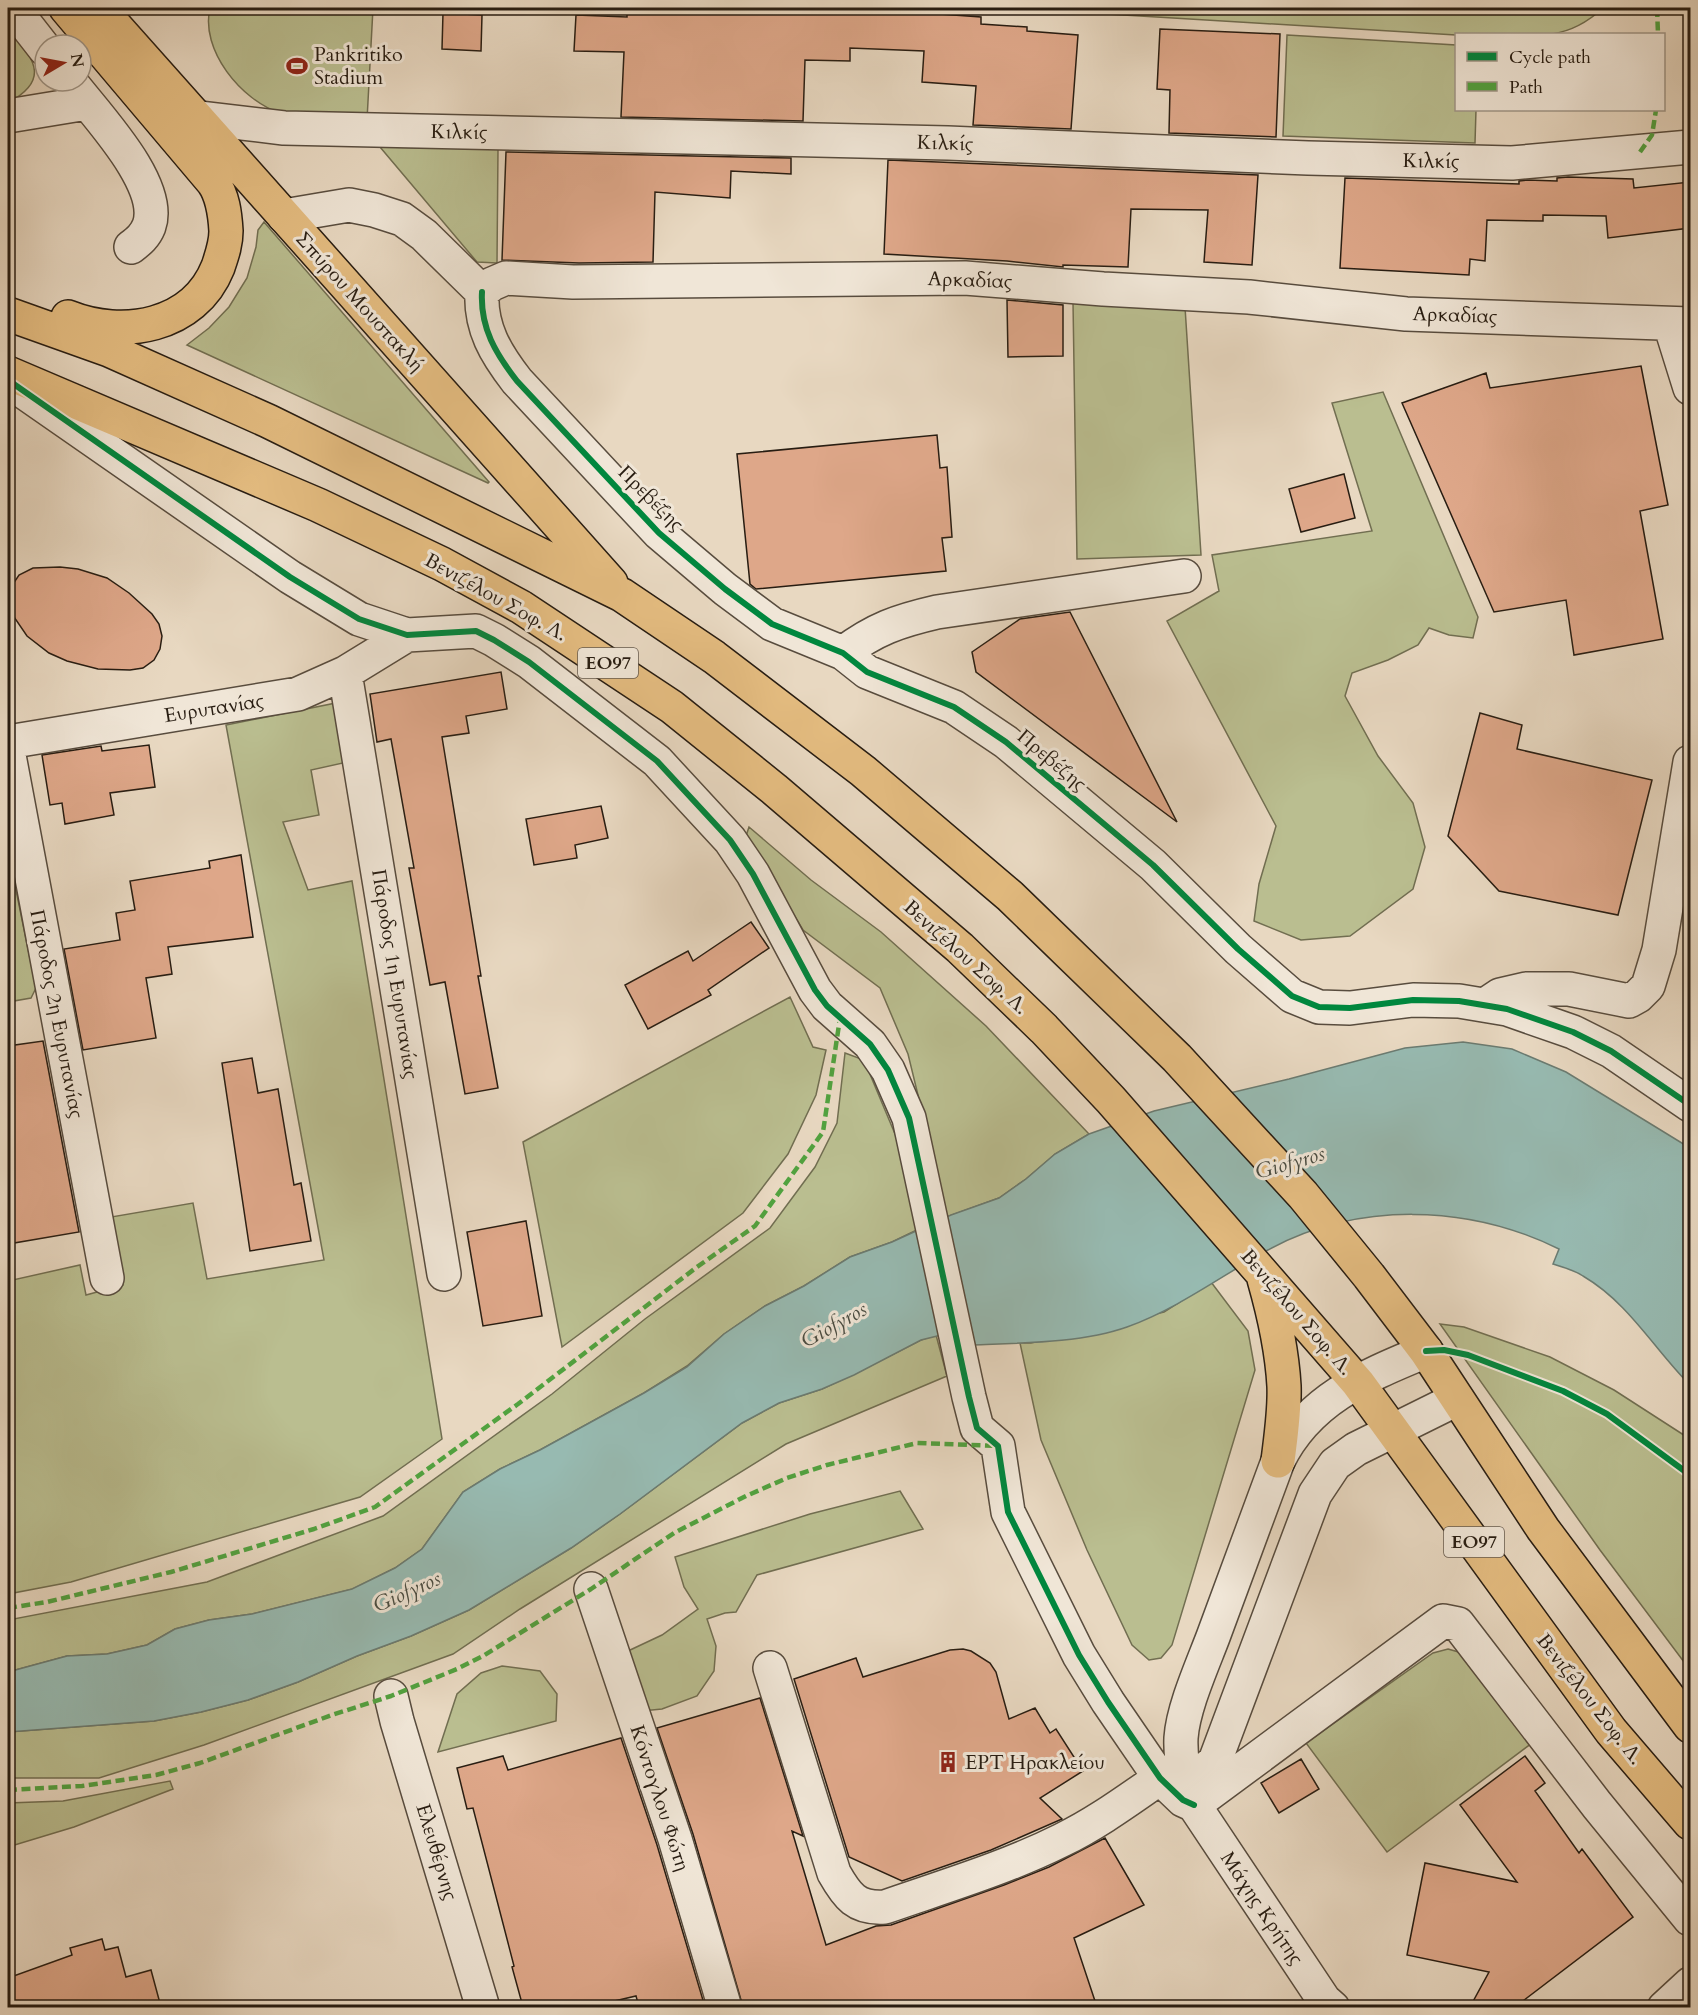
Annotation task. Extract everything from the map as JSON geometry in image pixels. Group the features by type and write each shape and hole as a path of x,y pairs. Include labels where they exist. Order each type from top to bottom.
{"main road":[{"path":"8,300 37,304 78,321 125,328 145,325 181,312 202,295 216,272 225,242 222,202 213,182 66,8"},
{"name":"Σπύρου Μουστακλή","path":"99,8 622,595"},
{"path":"8,314 109,350 268,421 622,595 714,657 863,771 1011,896 1178,1058 1281,1171 1370,1276 1426,1351 1543,1529 1690,1726"},
{"name":"Βενιζέλου Σοφ. Λ.","path":"8,373 318,505 442,564 521,607 672,707 774,789 960,948 1044,1029 1111,1100 1358,1383 1605,1722 1690,1823"},
{"path":"1258,1267 1275,1323 1282,1366 1283,1408 1278,1461"}],"street":[{"path":"13,8 33,34"},
{"path":"8,116 75,93"},
{"path":"79,93 137,169 148,196 149,225 143,238 131,247"},
{"name":"Κιλκίς","path":"199,118 284,128 948,143 1308,158 1512,163 1690,147"},
{"path":"284,216 349,205 402,219 424,235 482,292"},
{"name":"Αρκαδίας","path":"482,292 492,284 506,278 573,282 965,278 1249,297 1406,314 1680,324"},
{"name":"Πρεβέζης","path":"482,292 483,323 502,361 517,381 659,532 725,590 772,624 843,653 867,672 954,707 1006,742 1153,865 1238,949 1292,996 1319,1007 1350,1008 1413,1000 1459,1001 1507,1009 1573,1032 1611,1051 1690,1104"},
{"path":"1680,324 1690,388"},
{"path":"8,380 290,577 359,619 407,635"},
{"path":"843,653 866,636 886,626 937,612 1184,576"},
{"name":"Μάχης Κρήτης","path":"407,635 476,631 494,640 529,662 657,761 736,848 753,874 816,990 827,1006 870,1044 888,1070 909,1118 963,1373 977,1428 998,1446 1008,1512 1053,1605 1096,1683 1132,1741 1180,1790 1325,2005"},
{"name":"Ευρυτανίας","path":"8,742 298,694 345,673 407,635"},
{"name":"Πάροδος 1η Ευρυτανίας","path":"345,673 444,1274"},
{"name":"Πάροδος 2η Ευρυτανίας","path":"8,750 107,1278"},
{"path":"1485,1005 1500,995 1526,989 1569,989 1629,1001 1648,986 1659,950 1690,762"},
{"path":"1180,1790 1181,1736 1191,1698 1278,1461 1288,1441 1309,1416 1338,1394 1385,1368 1426,1351"},
{"path":"1180,1790 1215,1761 1315,1494 1322,1482 1335,1464 1356,1449 1458,1399"},
{"name":"Κόντογλου Φώτη","path":"591,1589 675,1839 725,2007"},
{"path":"770,1668 834,1873 846,1894 874,1908 885,1907 1014,1862 1096,1821 1180,1790 1443,1621 1458,1624 1590,1796 1690,1919"},
{"name":"Ελευθέρνης","path":"391,1696 483,2007"},
{"path":"1664,2007 1690,1984"}],"green space":[{"name":"Pankritiko Stadium","path":"210,8 373,8 367,120 287,115 251,97 238,85 217,56 211,40"},
{"path":"1006,8 1603,8 1580,25 1557,33 1455,33 1455,35"},
{"path":"8,25 30,57 33,64 33,78 23,93 9,102"},
{"path":"1287,35 1455,45 1455,111 1476,111 1475,143 1283,136"},
{"path":"380,147 498,149 497,263 477,262"},
{"path":"264,222 488,483 187,345 209,328 229,307 247,278 256,247 258,230"},
{"path":"1073,302 1185,307 1201,555 1077,559"},
{"path":"1383,392 1478,617 1473,638 1449,635 1429,628 1418,645 1388,660 1352,673 1345,696 1378,756 1413,803 1425,847 1413,889 1350,936 1301,940 1254,921 1259,884 1276,826 1167,621 1219,591 1212,555 1372,531 1332,403"},
{"path":"336,703 343,763 311,770 319,815 283,822 308,890 352,881 442,1439 360,1497 71,1582 8,1594 8,1281 80,1265 86,1295 123,1285 111,1217 193,1203 207,1279 324,1260 226,725"},
{"path":"749,827 811,880 881,932 986,1026 1089,1134 1055,1154 999,1198 944,1218 934,1161 908,1054 880,988 803,930 746,836"},
{"path":"8,851 36,988 31,998 8,1002"},
{"path":"790,997 813,1047 826,1050 816,1095 788,1154 743,1213 562,1347 523,1142"},
{"path":"845,1053 864,1060 903,1153 921,1228 892,1242 850,1257 804,1286 765,1306 724,1334 687,1366 644,1393 540,1450 500,1469 463,1492 422,1549 395,1568 353,1589 252,1614 209,1620 175,1629 147,1645 107,1654 67,1656 8,1672 8,1620 207,1582 383,1516 552,1394 645,1319 770,1228 815,1167 837,1123"},
{"path":"1211,1282 1248,1331 1255,1370 1172,1645 1161,1658 1149,1660 1132,1645 1087,1550 1041,1440 1020,1343 1031,1343 1164,1312"},
{"path":"1440,1324 1464,1327 1550,1357 1614,1390 1690,1439 1690,1670 1600,1550"},
{"path":"936,1335 947,1376 786,1444 520,1609 453,1654 204,1745 99,1778 8,1778 8,1732 154,1721 248,1700 411,1636 469,1610 571,1548 742,1423 779,1403 822,1389 921,1340"},
{"path":"900,1491 923,1529 757,1575 736,1612 707,1619 716,1646 714,1671 697,1696 662,1709 642,1711 628,1651 662,1635 698,1609 684,1587 675,1557 810,1514"},
{"path":"1448,1649 1462,1653 1532,1743 1387,1852 1306,1743 1433,1653"},
{"path":"502,1666 540,1671 557,1694 556,1721 438,1752 457,1694 481,1673"},
{"path":"170,1781 173,1789 74,1827 8,1847 8,1803 63,1801"}],"water":[{"name":"Giofyros","path":"1463,1042 1512,1049 1566,1072 1690,1148 1690,1385 1614,1299 1580,1274 1553,1264 1559,1249 1524,1234 1488,1223 1450,1217 1412,1214 1337,1223 1301,1235 1266,1251 1198,1292 1127,1327 1091,1336 1051,1341 973,1345 970,1328 921,1340 854,1375 822,1389 779,1403 742,1423 571,1548 469,1610 298,1682 248,1700 154,1721 8,1732 8,1672 67,1656 107,1654 147,1645 175,1629 209,1620 252,1614 352,1589 395,1568 422,1549 463,1492 500,1469 540,1450 687,1367 724,1334 765,1306 804,1286 850,1257 892,1242 951,1215 999,1198 1055,1154 1089,1134 1154,1111 1289,1079 1405,1048"}],"building":[{"path":"627,8 884,10 981,17 981,24 1027,27 1027,31 1078,35 1071,129 973,125 976,86 922,82 924,51 850,48 850,61 805,60 803,121 621,117 624,52 574,51 576,15 627,17"},
{"path":"443,13 482,15 481,51 442,49"},
{"path":"1160,29 1280,34 1276,137 1169,133 1170,90 1157,89"},
{"path":"506,152 791,158 791,174 731,171 730,198 655,192 653,262 579,263 502,260"},
{"path":"888,160 1258,175 1252,265 1204,262 1208,210 1131,209 1128,267 1063,265 1063,267 1007,261 884,254"},
{"path":"1345,178 1519,184 1519,181 1557,181 1557,178 1633,179 1634,188 1690,182 1690,228 1608,238 1606,216 1543,215 1543,221 1487,220 1485,261 1470,259 1469,275 1340,268"},
{"path":"1007,300 1063,305 1063,356 1008,357"},
{"path":"1641,366 1668,505 1640,511 1663,639 1574,655 1566,600 1494,612 1402,403 1486,373 1490,388"},
{"path":"937,435 940,468 947,467 952,537 942,538 946,571 756,589 750,584 737,454"},
{"path":"1344,474 1355,518 1301,532 1289,489"},
{"path":"33,568 78,569 107,578 129,593 152,614 159,624 162,636 160,649 154,660 143,668 98,669 67,661 49,653 27,636 8,603 11,587 19,575"},
{"path":"1070,612 1177,822 976,672 972,652 1020,619"},
{"path":"501,672 507,709 466,716 469,733 442,737 481,976 478,976 498,1088 465,1094 445,982 430,985 409,868 414,868 391,739 377,742 370,694"},
{"path":"1480,713 1522,725 1517,749 1652,780 1618,915 1499,891 1448,836"},
{"path":"149,745 155,787 110,793 114,815 65,824 62,803 50,805 42,755 101,746 102,751"},
{"path":"601,806 608,838 575,845 577,858 534,865 526,819"},
{"path":"241,855 253,937 168,947 172,974 146,978 156,1038 83,1050 64,949 120,940 116,913 135,910 130,881 210,868 209,861"},
{"path":"751,922 769,948 708,990 711,995 648,1029 625,985 688,951 693,961"},
{"path":"43,1041 79,1232 8,1244 8,1046"},
{"path":"252,1058 258,1093 278,1089 294,1185 301,1183 311,1241 250,1251 222,1063"},
{"path":"526,1221 542,1316 483,1326 467,1232"},
{"name":"ΕΡΤ Ηρακλείου","path":"950,1650 971,1651 990,1663 996,1672 1009,1719 1035,1708 1050,1733 1056,1729 1083,1771 1040,1798 1062,1819 991,1850 902,1881 849,1857 794,1679 856,1658 863,1677"},
{"path":"760,1698 803,1836 792,1831 826,1945 876,1926 891,1925 1004,1885 1049,1867 1105,1838 1144,1905 1074,1938 1097,2007 743,2007 693,1834 657,1728"},
{"path":"621,1738 657,1845 705,2007 639,2007 636,1996 589,2007 523,2007 473,1808 467,1809 457,1768 503,1756 508,1770"},
{"path":"1525,1756 1545,1783 1535,1791 1579,1853 1582,1849 1633,1917 1515,2007 1470,2007 1489,1972 1407,1955 1425,1863 1517,1882 1460,1805"},
{"path":"1301,1759 1319,1789 1279,1813 1261,1783"},
{"path":"102,1939 105,1950 118,1947 126,1977 151,1970 161,2007 8,2007 8,1978 72,1955 70,1948"}],"marked path":[{"path":"1657,8 1658,33"},
{"path":"1640,152 1652,135 1656,111"},
{"path":"8,1608 47,1602 171,1572 314,1529 375,1507 518,1404 697,1267 755,1226 823,1132 840,1018"},
{"path":"8,1790 82,1786 156,1775 200,1763 391,1696 483,1656 591,1589 674,1533 787,1478 827,1465 917,1443 998,1446"}],"cycle path":[{"path":"482,292 487,329 509,371 659,533 725,589 772,624 843,653 867,672 954,707 1006,742 1153,865 1238,949 1292,996 1319,1007 1350,1008 1413,1000 1459,1001 1507,1009 1573,1032 1611,1051 1690,1105"},
{"path":"8,380 290,577 359,619 407,635 476,631 529,662 657,761 730,840 753,874 815,990 827,1006 870,1044 888,1070 909,1118 977,1428 998,1446 1008,1512 1079,1655 1108,1702 1160,1778 1183,1800 1194,1805"},
{"path":"1426,1351 1444,1350 1468,1355 1563,1391 1607,1414 1690,1475"}],"place":[{"name":"Pankritiko Stadium","path":"297,66"},
{"name":"ΕΡΤ Ηρακλείου","path":"948,1762"}]}
